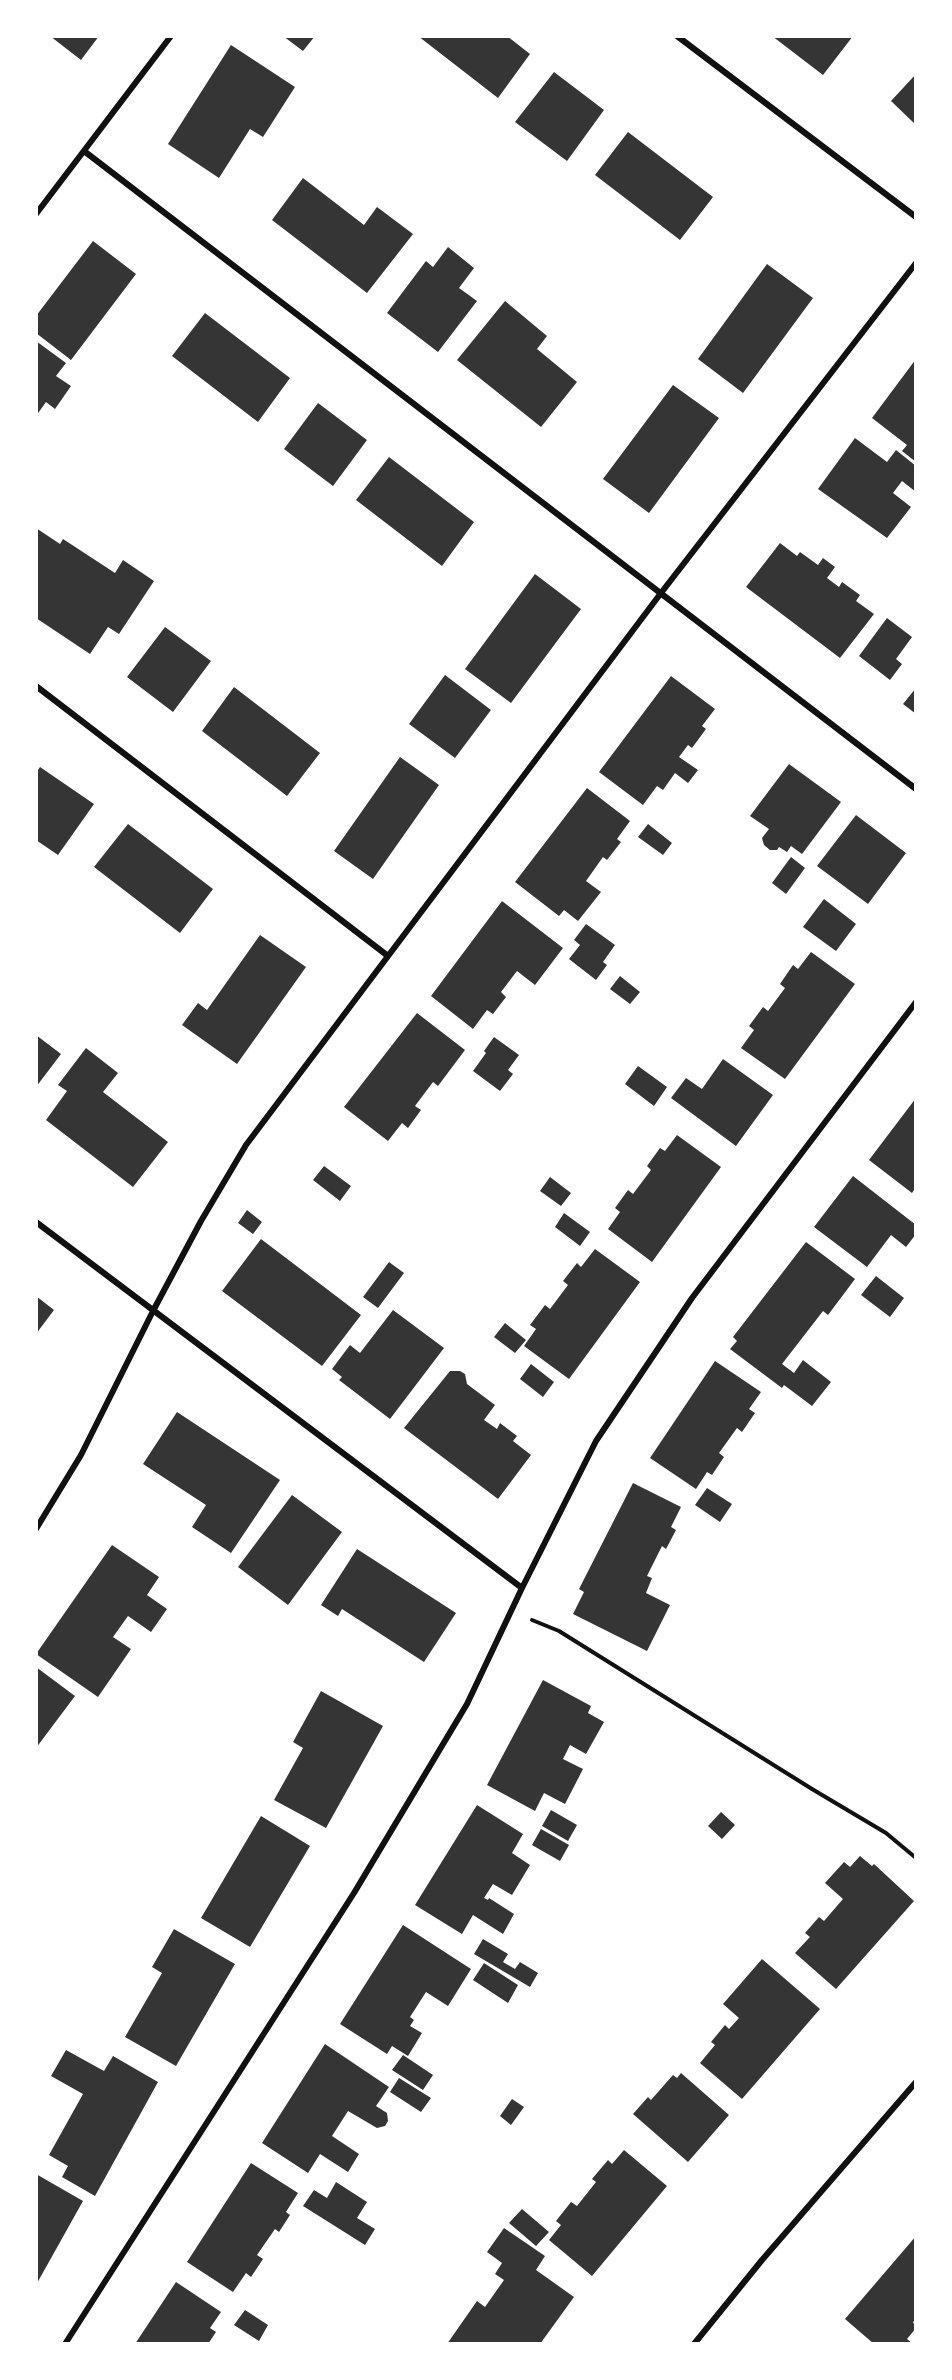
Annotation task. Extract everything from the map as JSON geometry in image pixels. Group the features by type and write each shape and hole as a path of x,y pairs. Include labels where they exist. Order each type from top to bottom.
{"street":[{"path":"36,214 171,36"},
{"path":"677,36 916,217"},
{"path":"84,151 916,789"},
{"path":"36,1529 81,1455 153,1311 201,1221 246,1145 661,593 916,262"},
{"path":"36,686 387,956"},
{"path":"65,2344 354,1893 467,1704 596,1441 692,1298 916,1002"},
{"path":"36,1222 522,1588"},
{"path":"694,2344 762,2260 916,2082"}],"path":[{"path":"512,1611 558,1631 886,1833 916,1858"}],"building":[{"path":"50,36 99,36 81,60"},
{"path":"283,36 315,36 303,51"},
{"path":"418,36 507,36 530,54 498,98"},
{"path":"772,36 853,36 823,75"},
{"path":"231,45 295,87 263,137 250,129 219,178 168,144"},
{"path":"554,72 604,110 567,161 515,122"},
{"path":"916,74 916,125 891,101"},
{"path":"628,132 713,197 680,240 595,175"},
{"path":"303,178 364,225 377,207 413,234 367,293 272,220"},
{"path":"93,241 136,274 71,360 36,333 36,316"},
{"path":"448,247 474,268 459,288 477,301 438,352 387,313 426,261 433,267"},
{"path":"767,264 813,298 743,393 698,359"},
{"path":"505,301 547,336 537,349 577,382 541,427 457,360"},
{"path":"205,313 290,378 258,422 172,356"},
{"path":"36,341 66,363 56,376 71,386 55,409 46,402 36,416"},
{"path":"916,359 916,462 902,451 907,445 872,418"},
{"path":"673,385 719,418 649,513 603,479"},
{"path":"318,403 367,440 333,486 284,449"},
{"path":"855,438 887,462 896,450 916,466 916,492 902,481 893,493 911,507 887,538 818,489"},
{"path":"389,457 474,522 442,566 356,500"},
{"path":"36,528 60,544 63,539 115,573 123,560 154,581 119,634 108,627 90,654 36,618"},
{"path":"780,543 797,556 800,552 818,565 823,558 835,567 827,578 839,587 842,582 860,595 856,601 874,614 840,658 746,587"},
{"path":"535,574 581,609 511,703 465,669"},
{"path":"887,618 912,637 896,659 902,664 890,680 859,656"},
{"path":"165,627 211,661 173,712 127,677"},
{"path":"445,675 491,710 455,758 409,724"},
{"path":"671,676 715,709 702,726 706,729 692,748 688,745 679,757 698,770 688,783 675,773 663,790 657,786 643,805 599,772"},
{"path":"234,687 320,753 287,796 202,731"},
{"path":"916,688 916,714 903,704"},
{"path":"400,757 439,785 373,879 334,851"},
{"path":"789,764 841,802 802,854 791,846 787,852 779,847 777,850 770,850 764,845 762,838 769,829 750,816"},
{"path":"40,767 94,804 58,855 36,840 36,773"},
{"path":"587,788 630,821 617,839 621,842 607,860 603,857 586,881 601,892 578,921 564,910 559,916 515,882"},
{"path":"856,815 906,853 868,904 817,866"},
{"path":"128,824 213,889 180,933 94,867"},
{"path":"648,824 672,843 663,855 638,837"},
{"path":"791,857 805,868 786,894 772,883"},
{"path":"824,899 856,924 836,951 803,927"},
{"path":"502,901 563,948 535,985 517,971 501,992 506,997 493,1014 487,1010 473,1029 431,996"},
{"path":"586,924 615,945 603,962 607,965 596,980 569,959 580,945 574,940"},
{"path":"260,935 306,967 237,1064 182,1025 198,1003 207,1010"},
{"path":"811,952 855,984 785,1079 741,1048 754,1030 749,1026 763,1007 768,1011 785,988 780,984 793,965 798,969"},
{"path":"620,976 640,992 630,1004 610,989"},
{"path":"417,1013 465,1050 438,1086 433,1082 415,1106 421,1110 408,1128 402,1123 388,1141 344,1107"},
{"path":"36,1035 61,1054 36,1087"},
{"path":"494,1037 519,1055 508,1070 513,1074 500,1091 473,1071"},
{"path":"86,1048 118,1073 103,1092 168,1142 133,1187 46,1120 67,1091 58,1085"},
{"path":"723,1059 773,1095 736,1146 671,1098 686,1078 702,1089"},
{"path":"638,1066 667,1087 654,1106 625,1084"},
{"path":"916,1098 916,1187 912,1193 869,1160"},
{"path":"677,1135 721,1167 652,1262 608,1229 620,1212 615,1208 628,1190 633,1194 651,1170 647,1166 660,1148 665,1151"},
{"path":"324,1166 351,1186 340,1201 313,1180"},
{"path":"853,1176 916,1225 916,1234 906,1247 891,1235 867,1267 814,1227"},
{"path":"550,1177 571,1193 561,1206 540,1191"},
{"path":"247,1210 262,1222 253,1234 238,1223"},
{"path":"564,1213 590,1232 580,1246 555,1227"},
{"path":"261,1239 361,1315 322,1366 222,1291"},
{"path":"806,1242 855,1279 828,1315 823,1311 782,1364 794,1373 803,1360 831,1382 812,1406 784,1385 782,1388 730,1349 737,1341 733,1337"},
{"path":"595,1249 640,1282 569,1379 524,1346 536,1329 530,1325 545,1305 550,1309 568,1285 563,1281 577,1263 581,1267"},
{"path":"389,1262 404,1273 378,1308 363,1297"},
{"path":"876,1276 904,1298 890,1317 861,1295"},
{"path":"36,1296 54,1310 36,1334"},
{"path":"393,1310 444,1348 390,1419 339,1380 342,1377 332,1369 350,1345 360,1353"},
{"path":"505,1323 526,1340 515,1353 494,1337"},
{"path":"715,1361 761,1392 749,1409 755,1413 742,1432 737,1428 719,1453 724,1457 712,1475 707,1472 696,1489 650,1458"},
{"path":"531,1364 554,1382 543,1397 520,1379"},
{"path":"450,1371 460,1371 465,1374 467,1384 495,1405 484,1420 497,1429 500,1423 517,1436 513,1441 531,1455 498,1499 404,1428"},
{"path":"177,1412 280,1480 231,1553 192,1527 206,1505 143,1464"},
{"path":"633,1483 681,1507 671,1527 676,1530 666,1549 662,1546 647,1576 652,1578 646,1593 670,1605 647,1651 573,1614 584,1592 579,1589"},
{"path":"707,1488 732,1504 720,1522 695,1505"},
{"path":"292,1495 342,1532 288,1605 238,1567"},
{"path":"112,1545 159,1577 147,1595 167,1609 151,1632 128,1616 113,1637 131,1649 98,1697 36,1654"},
{"path":"357,1549 456,1613 424,1662 342,1609 338,1616 321,1605"},
{"path":"36,1667 75,1696 36,1748"},
{"path":"543,1680 591,1706 588,1713 604,1722 586,1754 570,1745 563,1759 583,1769 565,1804 544,1793 535,1811 487,1785"},
{"path":"321,1691 383,1726 326,1828 274,1800 303,1748 293,1742"},
{"path":"477,1805 523,1834 512,1853 530,1865 512,1895 493,1884 484,1898 488,1900 489,1898 514,1914 503,1934 473,1915 462,1934 415,1905"},
{"path":"551,1810 577,1825 568,1841 542,1826"},
{"path":"721,1812 735,1825 722,1839 708,1826"},
{"path":"261,1816 310,1846 250,1947 201,1918"},
{"path":"541,1829 569,1845 560,1861 532,1845"},
{"path":"860,1856 872,1866 874,1864 914,1901 836,1989 795,1953 810,1937 805,1933 819,1917 824,1921 843,1899 825,1883 844,1862 850,1867"},
{"path":"403,1925 471,1969 448,2006 426,1992 410,2017 414,2020 410,2026 422,2033 408,2056 392,2046 387,2054 340,2024"},
{"path":"174,1929 235,1964 176,2066 125,2037 162,1973 152,1967"},
{"path":"483,1939 508,1954 503,1962 515,1969 520,1962 538,1973 530,1987 474,1954"},
{"path":"762,1959 820,2009 742,2099 700,2063 715,2045 711,2042 725,2025 729,2029 739,2018 723,2004"},
{"path":"484,1963 518,1985 508,2003 473,1980"},
{"path":"325,2044 389,2087 376,2106 387,2113 388,2121 385,2126 377,2128 348,2111 332,2136 359,2154 348,2172 320,2154 308,2173 262,2143"},
{"path":"66,2050 104,2071 113,2056 158,2082 95,2196 62,2177 68,2166 49,2155 83,2094 51,2076"},
{"path":"403,2055 433,2075 423,2090 392,2070"},
{"path":"681,2073 729,2115 688,2162 633,2114 648,2097 651,2100 673,2075 677,2078"},
{"path":"399,2078 431,2098 421,2112 390,2092"},
{"path":"512,2099 524,2107 511,2125 500,2116"},
{"path":"624,2150 667,2186 592,2276 549,2240 561,2225 556,2221 571,2202 577,2206 596,2182 592,2179 608,2160 612,2164"},
{"path":"251,2163 298,2193 286,2212 290,2215 279,2232 275,2229 257,2255 263,2259 251,2277 246,2273 233,2292 187,2262"},
{"path":"36,2174 83,2201 36,2285"},
{"path":"336,2182 367,2202 357,2218 375,2229 365,2245 303,2206 314,2190 327,2198"},
{"path":"522,2209 549,2232 536,2246 509,2223"},
{"path":"504,2228 545,2256 536,2270 574,2297 540,2344 447,2344 477,2301 485,2307 504,2280 495,2274 502,2263 487,2252"},
{"path":"916,2236 916,2319 913,2322 916,2328 907,2339 913,2344 874,2344 845,2319"},
{"path":"176,2282 221,2312 210,2328 216,2332 208,2344 135,2344"},
{"path":"245,2310 268,2325 259,2341 234,2325"}]}
